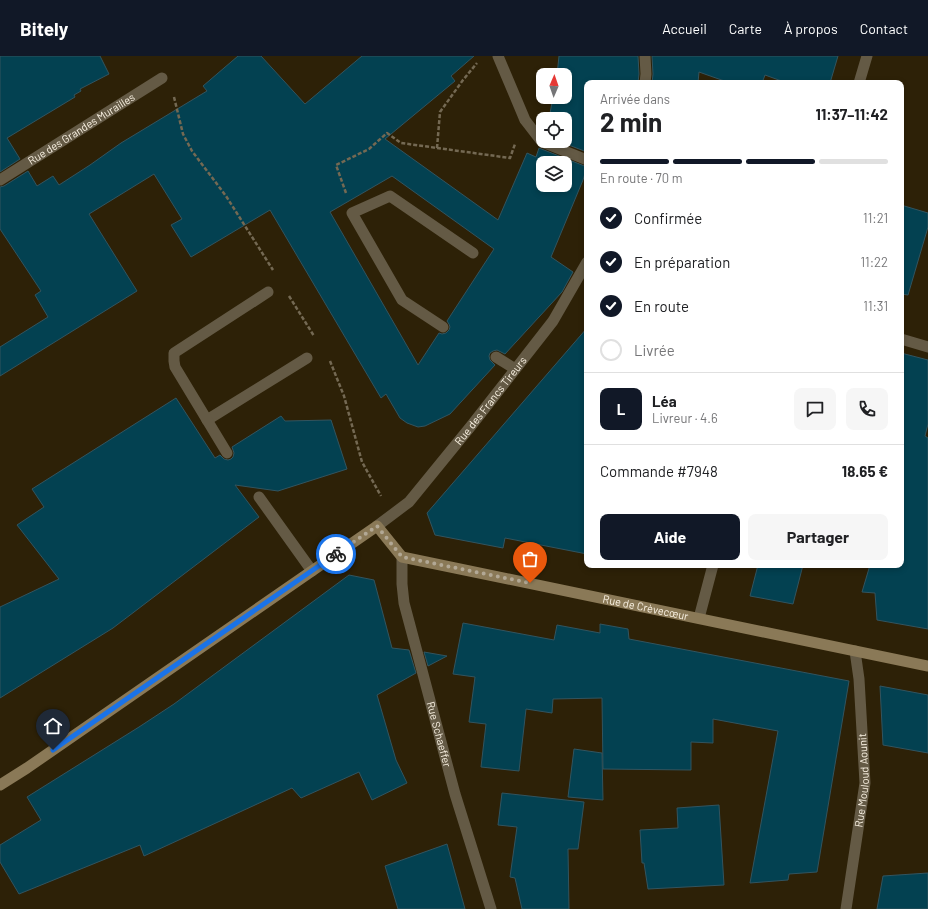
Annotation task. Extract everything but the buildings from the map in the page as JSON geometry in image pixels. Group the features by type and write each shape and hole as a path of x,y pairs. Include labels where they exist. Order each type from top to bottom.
{"main road":[{"path":"0,785 33,764 377,526 402,557"},
{"name":"Rue de Crèvecœur","path":"402,557 928,666"}],"street":[{"path":"498,56 525,120 542,142 584,159"},
{"path":"645,80 646,56"},
{"path":"860,80 867,56"},
{"name":"Rue des Grandes Murailles","path":"0,180 162,78"},
{"path":"443,327 402,300 352,213 390,196 473,253"},
{"name":"Rue des Francs Tireurs","path":"377,526 409,502 471,426 553,321 584,267"},
{"path":"227,453 175,367 174,353 268,292"},
{"path":"904,340 928,347"},
{"path":"496,356 515,369"},
{"path":"207,420 307,358"},
{"path":"259,497 312,571"},
{"name":"Rue Schaeffer","path":"402,557 404,603 455,794 491,909"},
{"path":"699,618 712,568"},
{"name":"Rue Mouloud Aounit","path":"846,909 865,782 859,679 855,651"}],"path":[{"path":"437,148 440,112 478,62"},
{"path":"346,195 336,164 370,149 387,133 401,143 510,158 525,120"}],"way so far":[{"path":"336,554 377,526 402,557 530,583"}],"route":[{"path":"53,750 336,554"}]}
